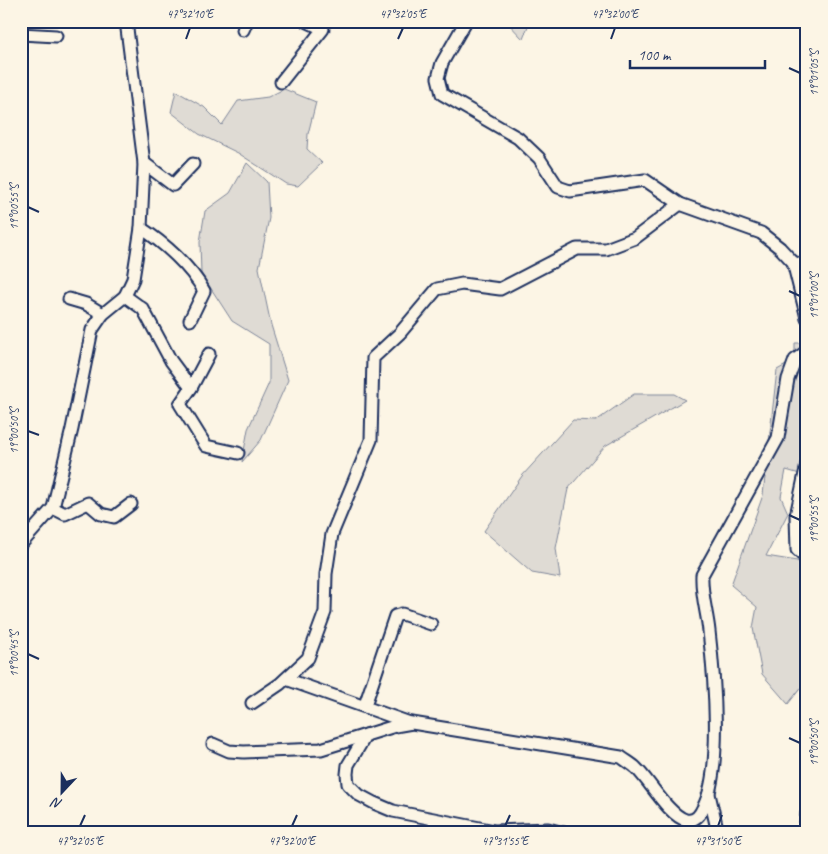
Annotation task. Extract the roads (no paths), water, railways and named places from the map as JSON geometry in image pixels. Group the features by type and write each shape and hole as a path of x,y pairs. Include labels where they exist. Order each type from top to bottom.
{"street":[{"path":"21,544 53,508 72,429 92,330 102,314 125,296 133,279 141,228 144,163 126,21"},
{"path":"281,82 323,28 306,21"},
{"path":"466,21 442,63 438,78 442,94 518,138 539,158 558,187 570,191 644,180 680,204 761,233 780,248 793,262 807,268"},
{"path":"21,34 56,36"},
{"path":"144,163 173,185 193,164"},
{"path":"252,703 286,678 308,658 325,612 326,574 332,534 371,440 373,358 400,333 438,289 462,284 500,289 577,249 606,249 635,238 680,204"},
{"path":"141,228 150,234 196,277 204,291 190,320"},
{"path":"793,262 807,318"},
{"path":"125,296 143,309 171,361 191,388"},
{"path":"69,299 86,304 102,314"},
{"path":"286,678 412,723 621,757 636,767 673,810 686,820 694,820 700,815 709,793 714,761 715,722 709,630 701,589 702,575 778,438 788,379 795,360 807,351"},
{"path":"209,354 180,404 206,446 238,453"},
{"path":"807,464 796,516 797,550 807,559"},
{"path":"53,508 65,514 88,503 101,514 114,517 131,504"},
{"path":"365,705 396,616 402,614 431,624"},
{"path":"213,744 229,751 244,752 321,749 412,723"},
{"path":"366,735 348,766 348,784 359,795 374,803 393,812 495,831 548,829 564,833"},
{"path":"709,793 718,833"},
{"path":"805,833 807,813"}]}
